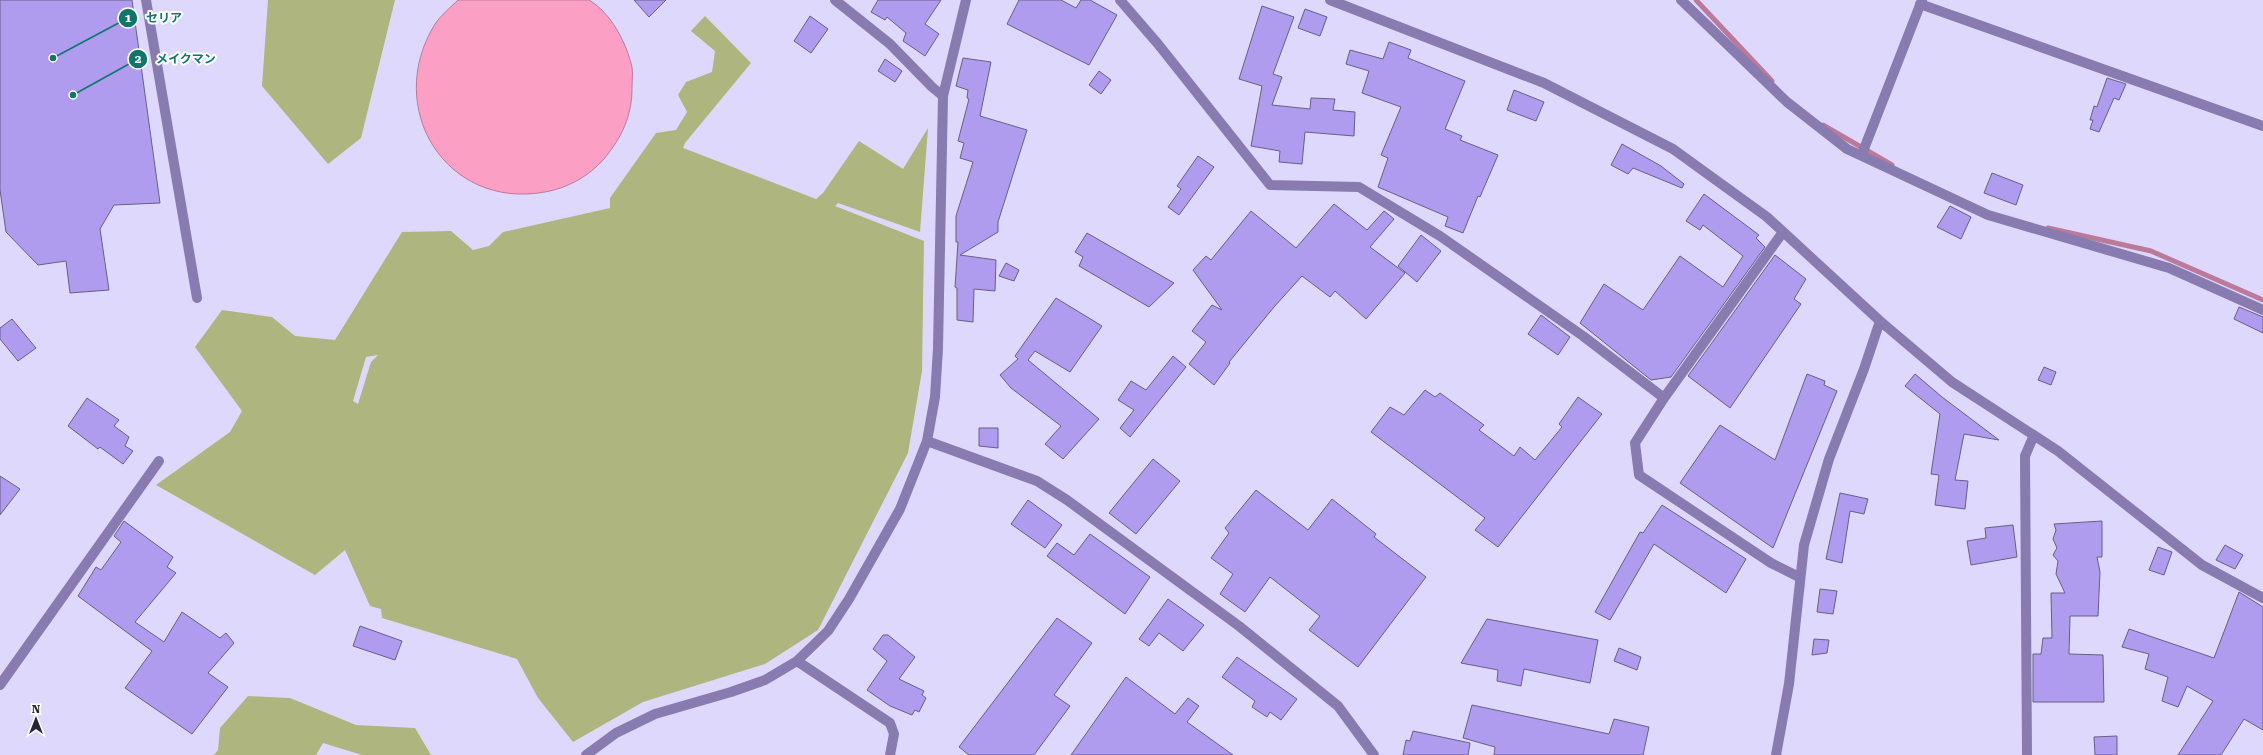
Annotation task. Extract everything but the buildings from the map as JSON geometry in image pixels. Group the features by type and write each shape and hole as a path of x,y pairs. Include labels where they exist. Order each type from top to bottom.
{"street":[{"path":"146,0 197,298"},
{"path":"835,0 890,44 932,87 943,96"},
{"path":"586,755 616,733 655,714 731,692 765,680 797,661 828,631 849,599 900,508 927,441 935,397 938,348 943,96 966,0"},
{"path":"1120,0 1158,44 1270,185 1359,186 1440,236 1583,336 1664,398"},
{"path":"1330,0 1544,83 1673,149 1767,217 1880,321 1952,382 2034,435 2087,472 2202,565 2263,598"},
{"path":"1681,0 1787,102 1847,149 1862,153 1930,190 1988,215 2169,268 2263,310"},
{"path":"1862,153 1921,2 2263,126"},
{"path":"1783,232 1664,398 1635,443 1639,475 1771,563 1799,577"},
{"path":"1776,755 1789,684 1799,577 1804,545 1817,497 1880,321"},
{"path":"2026,755 2025,456 2034,435"},
{"path":"927,441 1037,481 1067,500 1239,626 1338,706 1374,755"},
{"path":"0,685 159,461"},
{"path":"797,661 890,723 894,734 890,755"}],"green space":[{"path":"268,0 395,0 361,138 328,164 262,86"},
{"path":"705,16 751,63 685,143 683,148 816,199 823,193 859,141 903,169 928,128 920,232 838,203 835,206 924,241 922,371 908,453 818,630 765,664 643,702 573,742 538,698 517,659 382,618 381,609 370,606 345,550 315,575 156,485 230,432 242,411 195,347 222,310 272,317 295,336 335,340 402,232 451,231 473,250 489,246 503,232 610,208 610,198 656,133 676,130 687,112 678,95 686,82 712,72 715,51 691,31","holes":["378,355 371,362 358,404 353,401 366,357"]},
{"path":"248,696 290,698 356,725 415,728 431,755 362,755 323,743 316,755 214,755 218,750 220,728"}],"shaded area":[{"path":"458,0 589,0 604,12 611,20 622,38 632,67 632,98 628,117 621,134 604,159 592,171 562,188 545,192 510,193 479,185 453,169 433,146 421,119 416,88 421,56 435,24"}],"waterway":[{"path":"1696,0 1772,81"},
{"path":"1823,125 1892,165"},
{"path":"2048,228 2151,251 2263,300"}],"place":[{"name":"セリア","path":"53,58"},
{"name":"メイクマン","path":"73,95"}]}
